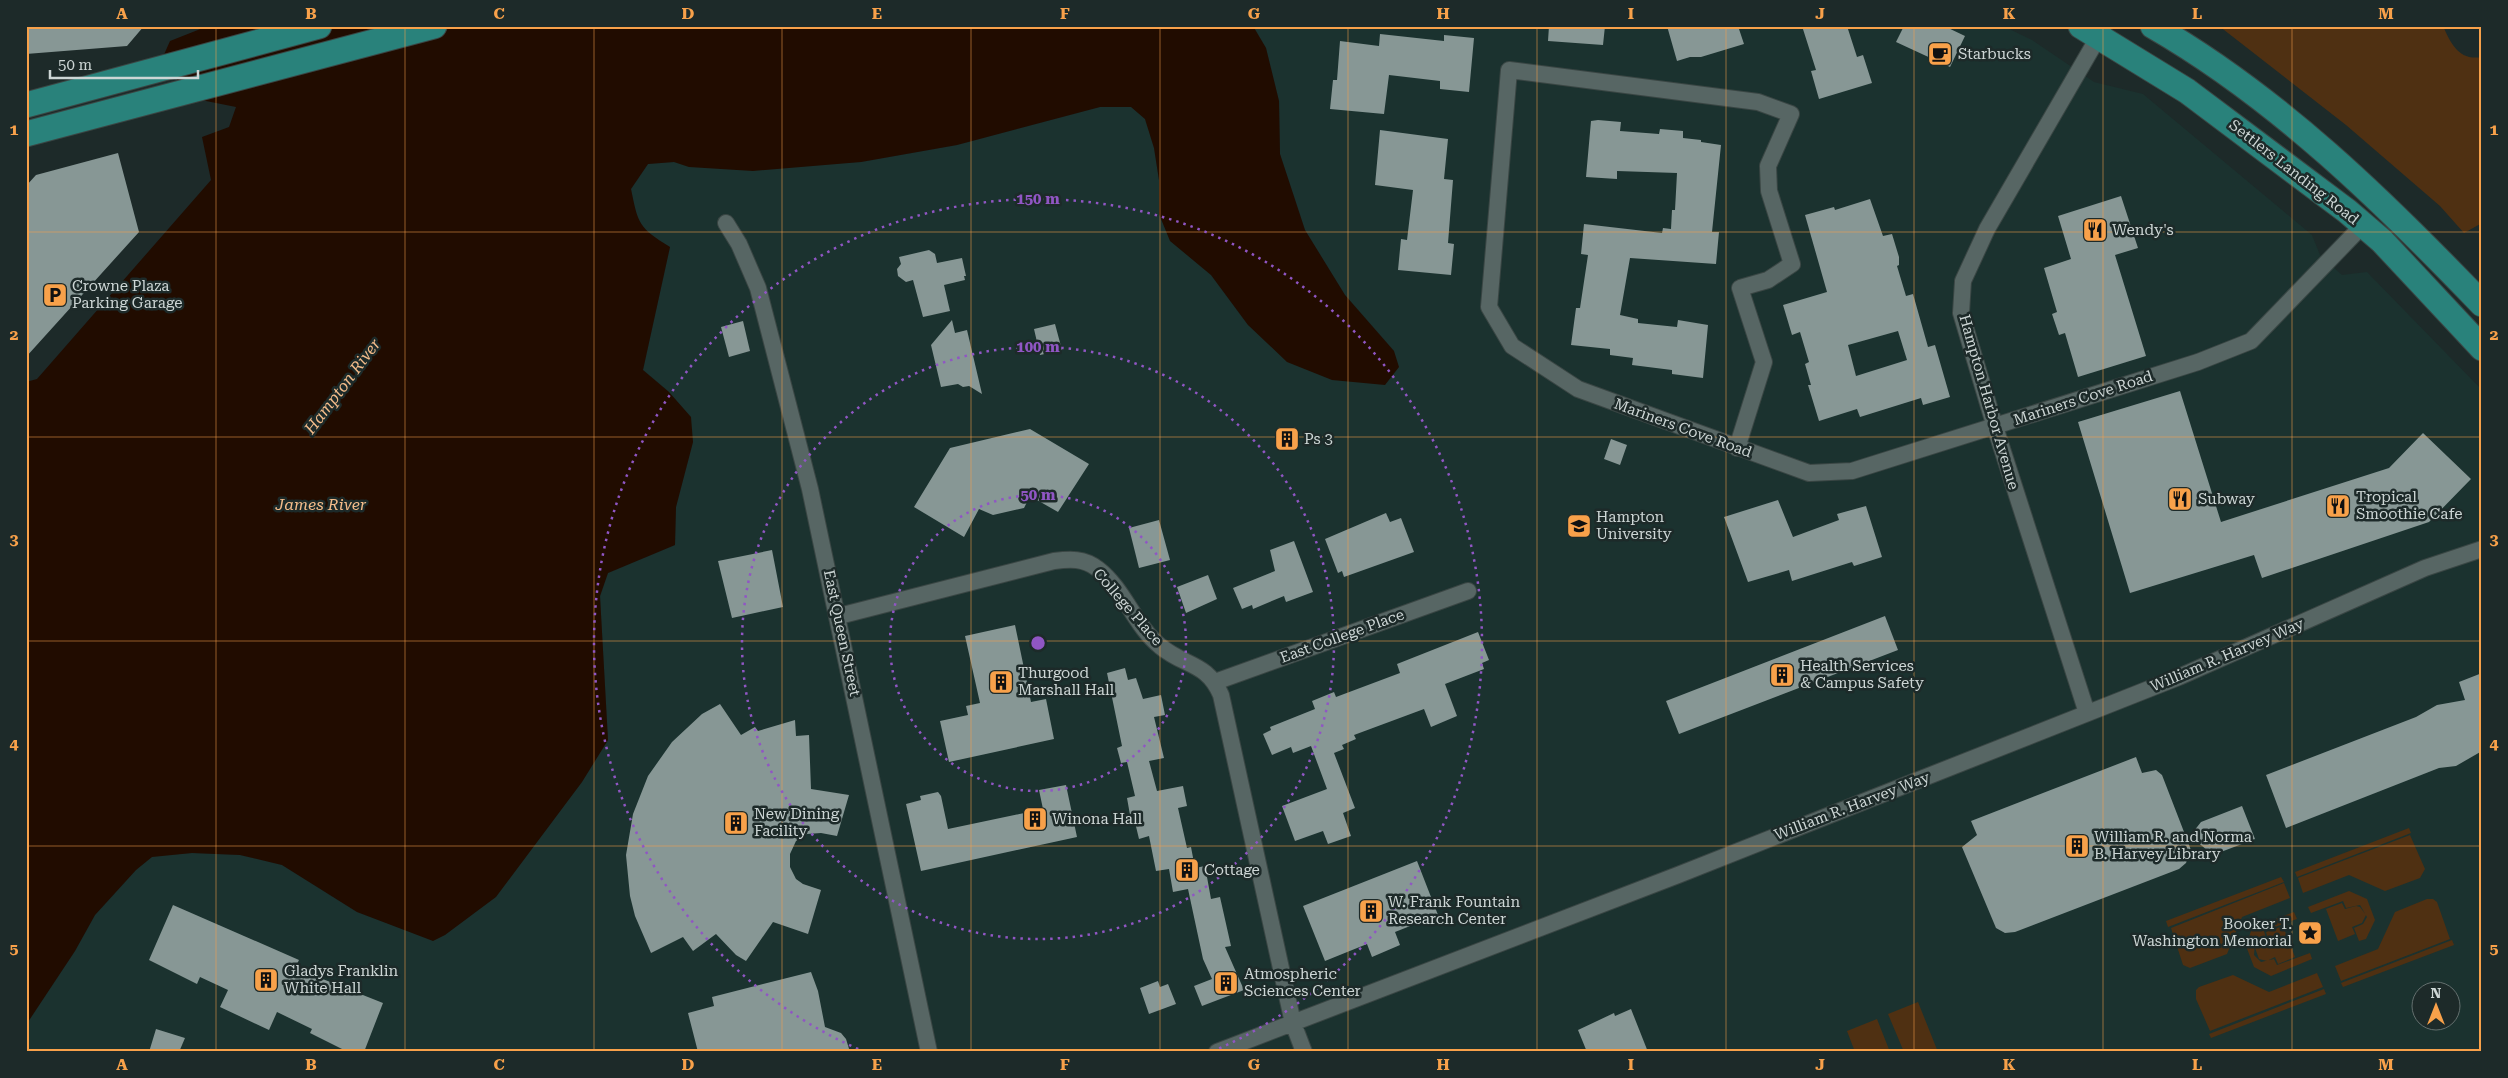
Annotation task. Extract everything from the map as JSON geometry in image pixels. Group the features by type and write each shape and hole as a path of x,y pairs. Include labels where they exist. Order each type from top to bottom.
{"main road":[{"path":"31,104 319,26"},
{"path":"35,132 434,26"},
{"name":"Settlers Landing Road","path":"2153,26 2248,91 2335,160 2415,234 2482,304"},
{"name":"Settlers Landing Road","path":"2095,30 2187,91 2363,225 2382,241 2482,348"}],"street":[{"name":"Hampton Harbor Avenue","path":"2087,713 1994,427 1961,313 1964,281 1987,229 2095,30"},
{"name":"Mariners Cove Road","path":"1737,448 1764,362 1740,288 1768,280 1792,264 1769,191 1768,166 1791,114 1758,102 1509,70 1490,307 1512,346 1578,389 1737,448 1809,473 1852,472 2198,362 2251,342 2363,225"},
{"name":"East Queen Street","path":"726,223 747,260 768,320 810,488 839,616 929,1052"},
{"name":"William R. Harvey Way","path":"1217,1052 1669,878 2178,677 2425,568 2482,549"},
{"name":"College Place","path":"839,616 1054,561 1084,560 1097,568 1108,579 1154,640 1169,652 1202,668 1216,682 1225,707 1293,1023 1304,1052"},
{"name":"East College Place","path":"1216,682 1468,591"}],"shaded area":[{"name":"Hampton University","path":"1253,26 2003,26 2032,40 2094,82 2143,94 2312,235 2320,255 2342,275 2367,272 2482,390 2482,1052 26,1052 26,1025 75,951 95,915 136,870 152,856 192,853 240,855 282,865 357,912 433,940 541,834 582,782 608,740 600,597 608,573 675,545 676,507 693,442 669,392 643,370 670,247 647,233 637,218 631,189 648,164 674,162 689,167 861,162 957,145 1100,107 1132,107 1145,119 1154,148 1159,180 1159,214 1171,241 1211,275 1248,325 1394,351 1345,295 1305,230 1280,154 1279,101 1266,48"},
{"path":"2219,26 2443,26 2453,45 2462,54 2474,58 2482,57 2482,223 2464,233 2440,206 2346,125"},
{"path":"2409,828 2411,833 2297,877 2295,872"},
{"path":"2410,835 2425,869 2420,878 2385,891 2349,875 2303,893 2298,878"},
{"path":"2281,877 2284,882 2168,927 2166,921"},
{"path":"2284,883 2290,898 2242,917 2227,954 2190,968 2183,965 2171,928"},
{"path":"2349,891 2367,899 2375,920 2366,939 2359,941 2354,928 2363,924 2367,917 2360,905 2346,908 2343,901 2311,913 2308,907"},
{"path":"2427,899 2433,899 2437,902 2450,939 2341,981 2335,966 2378,949 2395,912"},
{"path":"2342,903 2345,909 2356,906 2360,907 2366,915 2362,923 2352,927 2355,934 2338,941 2326,909"},
{"path":"2294,912 2297,919 2264,931 2266,938 2255,944 2254,955 2261,962 2274,959 2277,965 2310,953 2312,959 2271,976 2254,967 2246,946 2252,928"},
{"path":"2283,926 2295,957 2278,964 2275,957 2267,961 2259,959 2255,948 2258,943 2268,939 2266,932"},
{"path":"2452,940 2454,945 2343,987 2341,983"},
{"path":"2317,973 2323,987 2210,1031 2196,999 2196,990 2199,987 2233,975 2269,992"},
{"path":"2324,989 2326,994 2211,1038 2209,1034"},
{"path":"1918,1002 1938,1052 1904,1052 1888,1014"},
{"path":"1877,1019 1890,1052 1855,1052 1847,1031"}],"water":[{"name":"James River","path":"208,26 1253,26 1266,48 1279,101 1280,154 1305,230 1345,295 1394,351 1399,367 1385,385 1332,380 1287,362 1248,325 1211,275 1170,241 1159,214 1159,180 1154,148 1145,119 1131,107 1100,107 957,145 861,162 753,171 689,167 674,162 648,164 631,189 638,218 646,230 670,247 643,370 669,392 691,417 693,442 676,507 675,545 608,573 600,596 608,740 582,782 496,897 445,935 433,941 357,912 282,865 240,855 192,853 152,857 136,870 95,915 75,951 26,1025 26,382 37,379 211,180 202,137 229,127 236,107 201,100 173,76 162,59 170,41"}],"building":[{"path":"26,26 144,26 127,46 26,54"},
{"path":"1549,26 1605,26 1603,45 1548,41"},
{"path":"1667,26 1738,26 1744,44 1701,57 1690,57 1677,61"},
{"path":"1802,26 1847,26 1857,57 1863,55 1872,83 1819,99 1811,71 1816,70"},
{"name":"Starbucks","path":"1904,26 1944,26 1965,36 1950,67 1896,42"},
{"path":"1380,34 1444,41 1444,35 1474,38 1469,92 1440,89 1440,81 1389,75 1384,114 1330,109 1333,80 1337,80 1340,41 1379,46"},
{"path":"1591,121 1621,122 1620,131 1659,134 1660,129 1683,131 1683,138 1721,145 1712,232 1719,232 1716,264 1630,258 1620,315 1638,319 1638,323 1677,327 1678,320 1708,325 1703,378 1672,374 1672,370 1632,365 1633,358 1610,355 1610,349 1571,345 1576,308 1580,308 1588,255 1581,254 1584,224 1662,233 1663,228 1671,229 1672,210 1675,210 1677,173 1617,171 1617,179 1586,177"},
{"path":"1380,130 1448,139 1444,179 1453,180 1448,243 1454,244 1451,275 1398,270 1401,239 1407,240 1413,190 1375,185"},
{"name":"Crowne Plaza Parking Garage","path":"118,153 139,232 26,357 26,186 36,175"},
{"path":"2121,196 2138,248 2115,255 2146,356 2078,377 2065,333 2059,335 2052,314 2057,312 2044,268 2071,259 2058,216"},
{"path":"1870,199 1883,236 1892,234 1899,257 1899,265 1897,266 1906,296 1913,294 1928,347 1935,345 1950,397 1923,405 1921,398 1860,417 1857,409 1819,421 1808,385 1811,385 1805,364 1809,362 1800,332 1792,335 1783,305 1827,292 1805,215 1834,207 1835,210","holes":["1898,331 1907,360 1856,376 1848,345"]},
{"path":"929,250 935,254 937,263 962,258 966,276 964,276 965,280 944,285 950,311 923,317 913,280 906,282 898,276 897,269 901,264 899,257"},
{"path":"952,320 955,333 967,330 982,394 969,386 963,387 958,384 941,387 931,345"},
{"path":"743,321 750,351 729,357 721,327"},
{"path":"1055,324 1062,350 1040,355 1034,329"},
{"path":"2180,391 2221,522 2389,468 2423,433 2471,479 2429,522 2262,578 2254,555 2130,593 2078,422"},
{"path":"1030,429 1089,464 1058,512 1030,496 1024,508 993,515 979,509 964,537 914,507 950,448"},
{"path":"1611,439 1627,445 1620,465 1604,459"},
{"path":"1778,500 1793,537 1839,520 1837,514 1866,506 1882,557 1854,566 1852,562 1792,581 1789,570 1748,582 1724,517"},
{"path":"1386,513 1390,522 1401,518 1414,552 1344,577 1342,571 1338,573 1325,539"},
{"path":"1159,520 1170,560 1139,568 1129,528"},
{"path":"1294,541 1313,592 1286,602 1284,596 1253,609 1252,605 1242,609 1233,588 1275,571 1270,550"},
{"path":"772,550 783,607 732,618 718,561"},
{"path":"1208,575 1217,599 1186,613 1177,587"},
{"name":"Health Services & Campus Safety","path":"1885,616 1898,650 1679,734 1666,701"},
{"name":"Thurgood Marshall Hall","path":"1015,625 1031,702 1046,699 1054,739 949,762 940,721 968,715 966,706 980,703 965,636"},
{"path":"1478,632 1489,660 1482,663 1484,669 1445,684 1457,716 1431,727 1424,709 1354,735 1356,739 1342,745 1344,749 1334,753 1355,808 1343,813 1351,836 1328,844 1323,831 1295,841 1282,806 1327,789 1311,746 1293,753 1291,747 1272,755 1263,734 1271,730 1270,727 1315,709 1312,701 1334,692 1336,697 1400,673 1397,664"},
{"path":"1125,668 1128,680 1136,678 1143,699 1161,695 1165,715 1154,717 1164,758 1149,761 1157,791 1183,786 1187,806 1178,808 1187,848 1191,847 1195,868 1205,866 1211,899 1220,897 1231,946 1225,947 1244,990 1202,1006 1194,986 1212,979 1203,959 1188,889 1173,892 1169,869 1156,871 1149,836 1139,839 1133,814 1130,815 1127,798 1135,796 1127,762 1121,763 1117,748 1122,746 1107,673"},
{"path":"2482,673 2482,751 2456,766 2439,768 2286,828 2266,775 2416,717 2437,705 2465,700 2459,682"},
{"name":"New Dining Facility","path":"720,704 741,735 755,727 758,731 795,720 796,736 809,735 811,789 849,795 837,836 821,833 807,834 796,841 790,854 790,867 796,879 803,884 821,890 808,934 773,922 746,961 736,955 716,934 693,951 683,937 651,953 635,916 630,896 626,855 633,814 648,776 672,742 702,714"},
{"name":"William R. and Norma B. Harvey Library","path":"2136,757 2142,773 2156,770 2162,775 2191,850 2186,863 2179,869 2015,932 2005,933 1996,928 1962,847 1977,835 1971,821"},
{"name":"Winona Hall","path":"1066,785 1077,837 921,871 906,804 921,800 920,796 938,792 941,796 948,829 1043,809 1039,790"},
{"path":"2242,806 2255,839 2213,855 2190,836 2201,822"},
{"name":"W. Frank Fountain Research Center","path":"1417,861 1438,915 1395,932 1400,945 1372,957 1367,944 1325,961 1303,906"},
{"name":"Gladys Franklin White Hall","path":"173,905 299,960 295,968 383,1003 364,1052 348,1052 310,1033 312,1029 277,1012 269,1030 220,1007 228,990 200,977 197,984 149,960"},
{"path":"811,972 818,991 825,1027 841,1033 846,1039 850,1052 698,1052 688,1013 714,1006 712,997"},
{"path":"1158,981 1160,987 1168,984 1176,1004 1149,1014 1140,988"},
{"path":"1631,1009 1648,1052 1587,1052 1578,1030 1614,1013 1615,1016"},
{"path":"156,1029 185,1038 179,1052 149,1052"}],"place":[{"name":"Starbucks","path":"1940,54"},
{"name":"Wendy's","path":"2095,230"},
{"name":"Crowne Plaza Parking Garage","path":"55,295"},
{"name":"Ps 3","path":"1287,439"},
{"name":"Subway","path":"2180,499"},
{"name":"Tropical Smoothie Cafe","path":"2338,506"},
{"name":"Hampton University","path":"1579,526"},
{"name":"Health Services & Campus Safety","path":"1782,675"},
{"name":"Thurgood Marshall Hall","path":"1001,682"},
{"name":"Winona Hall","path":"1035,819"},
{"name":"New Dining Facility","path":"736,823"},
{"name":"William R. and Norma B. Harvey Library","path":"2077,846"},
{"name":"Cottage","path":"1187,870"},
{"name":"W. Frank Fountain Research Center","path":"1371,911"},
{"name":"Booker T. Washington Memorial","path":"2310,933"},
{"name":"Gladys Franklin White Hall","path":"266,980"},
{"name":"Atmospheric Sciences Center","path":"1226,983"}],"water label":[{"name":"Hampton River","path":"342,386"}]}
